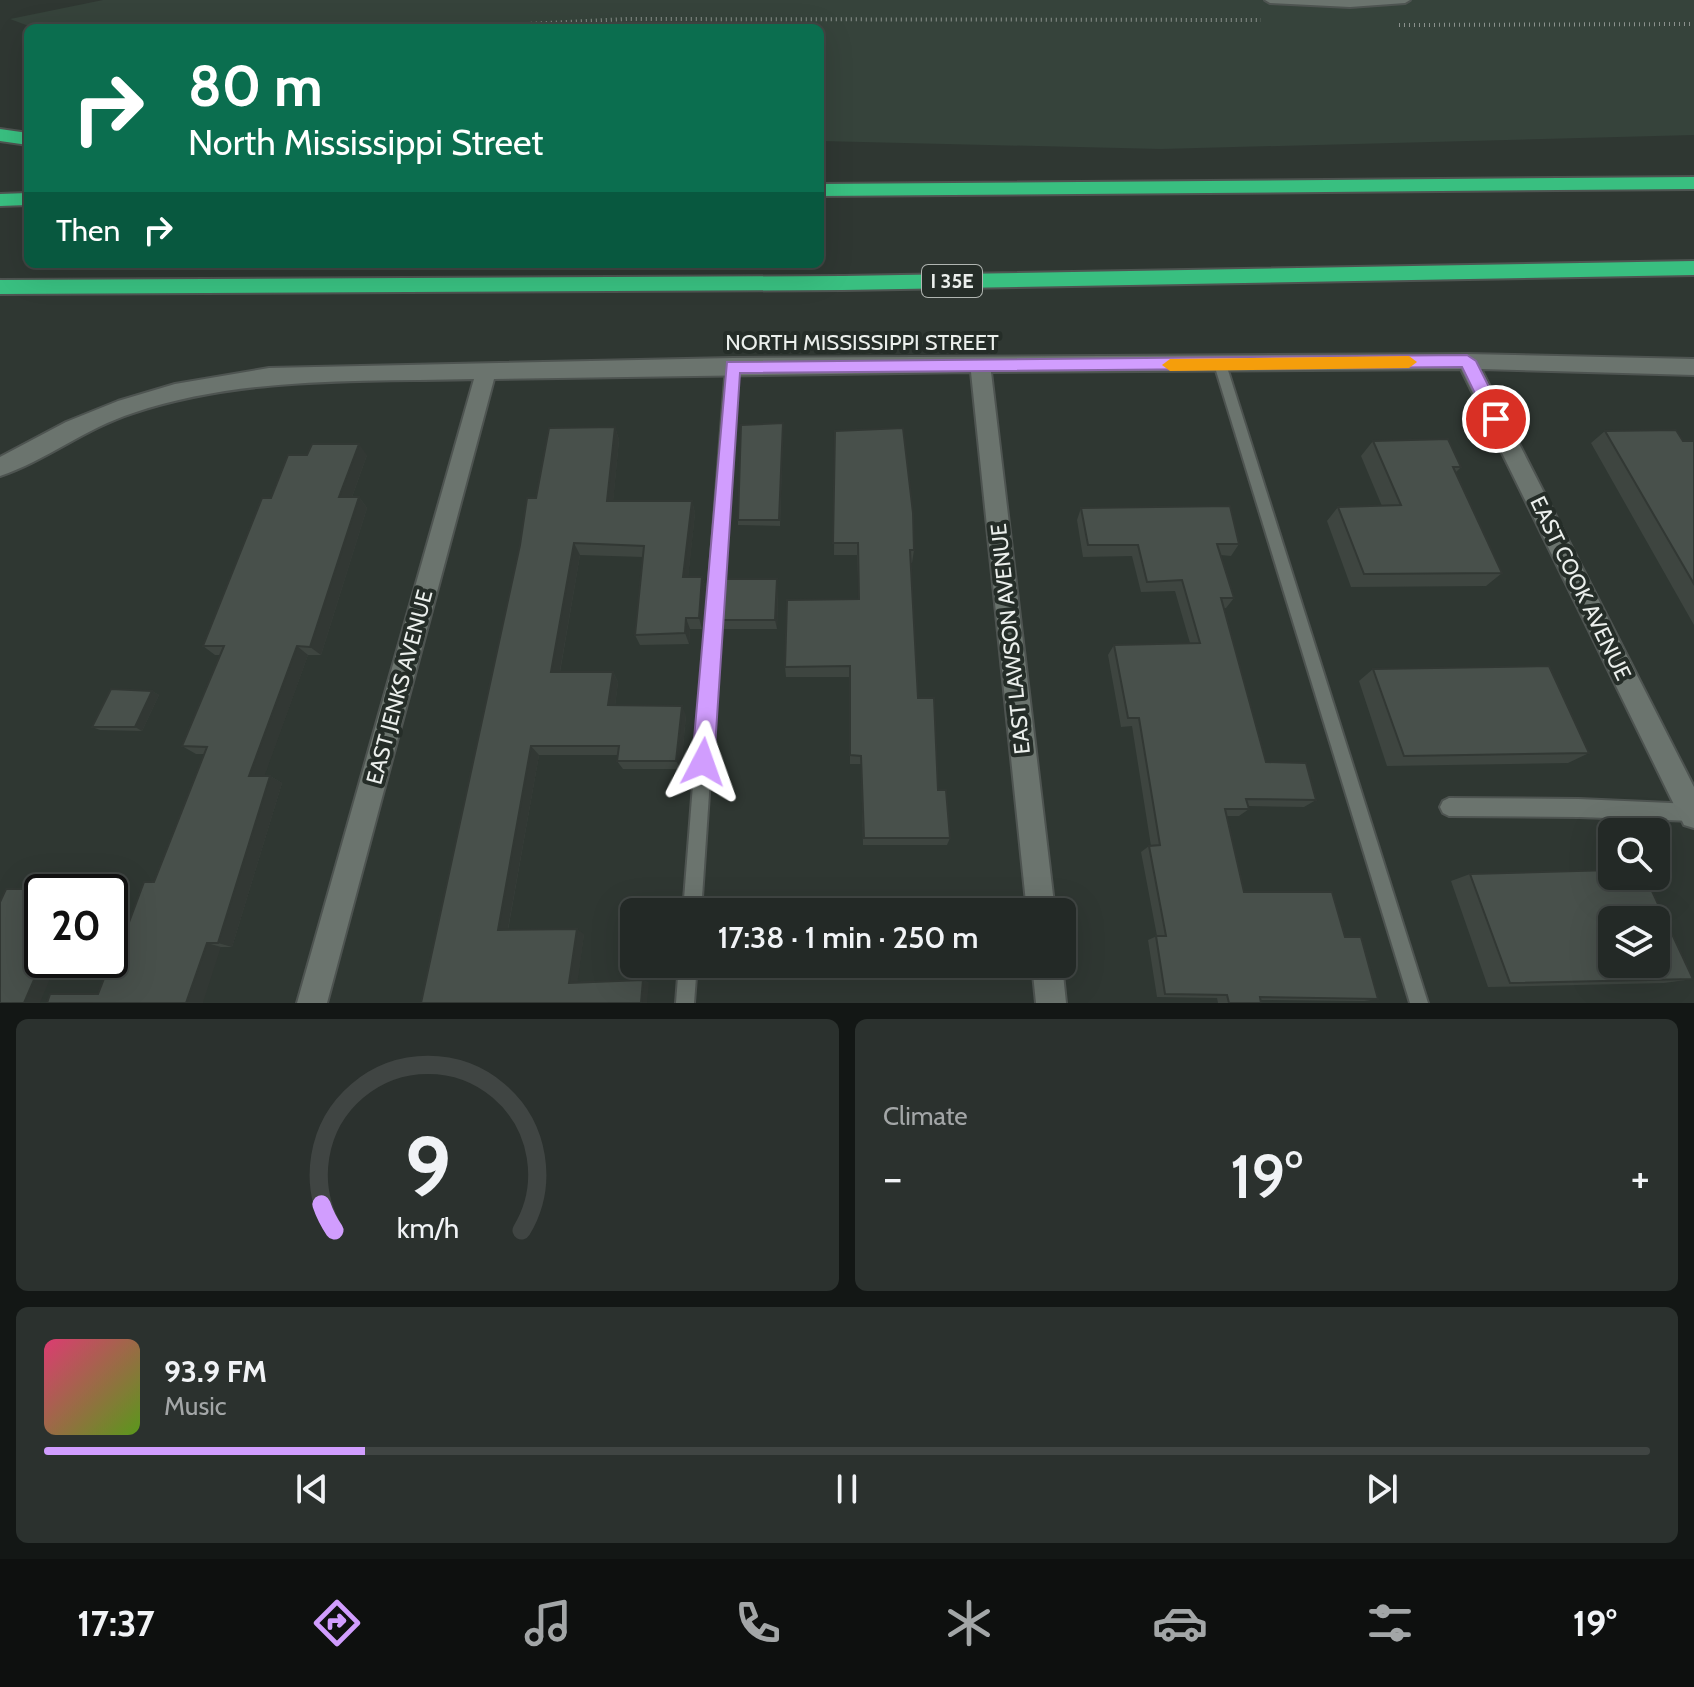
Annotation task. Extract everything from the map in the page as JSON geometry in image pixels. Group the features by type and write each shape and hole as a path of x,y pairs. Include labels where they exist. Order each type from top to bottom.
{"highway":[{"path":"0,135 24,138"},
{"path":"824,190 1694,183"},
{"path":"0,200 24,199"},
{"name":"I 35E","path":"0,287 797,283 1694,270"},
{"path":"0,303 208,286"}],"street":[{"name":"NORTH MISSISSIPPI STREET","path":"0,467 73,428 125,407 226,381 269,376 732,366 1467,361 1694,367"},
{"name":"EAST COOK AVENUE","path":"1467,361 1693,814"},
{"name":"EAST LAWSON AVENUE","path":"980,366 1039,898"},
{"name":"EAST JENKS AVENUE","path":"312,1003 486,372"},
{"path":"1048,978 1051,1003"}],"lane":[{"path":"1270,0 1350,4 1405,0"},
{"path":"1220,364 1419,1003"},
{"path":"693,898 732,366"},
{"path":"1449,807 1579,808 1693,814"},
{"path":"685,1003 687,978"}],"path":[{"path":"526,24 627,19 1265,20"},
{"path":"1391,25 1694,24"}],"shaded area":[{"path":"103,0 1694,0 1694,135 1161,149 824,141 824,24 24,24 10,19"}],"building":[{"path":"783,423 779,520 738,520 741,425"},
{"path":"615,427 607,501 692,501 683,577 702,577 699,618 686,618 685,633 635,635 644,546 574,543 551,672 613,672 608,705 682,706 676,761 617,761 619,746 531,746 498,930 577,929 569,983 643,980 641,1003 421,1003 520,545 527,498 536,498 549,428"},
{"path":"903,428 913,513 914,550 910,550 918,698 934,698 938,790 946,790 950,838 864,838 861,756 850,755 850,666 785,667 787,600 859,599 858,543 833,543 835,431"},
{"path":"1676,430 1683,441 1694,441 1694,584 1605,431"},
{"path":"1448,439 1461,467 1453,467 1502,573 1364,574 1338,507 1401,505 1373,441"},
{"path":"312,444 359,444 339,497 359,497 310,647 297,646 249,776 270,776 218,943 207,943 186,1003 47,1003 50,994 98,994 104,978 128,978 128,925 144,882 154,882 207,747 182,746 224,646 203,646 262,498 271,498 288,455 307,455"},
{"path":"1230,506 1239,544 1217,544 1234,598 1221,598 1266,762 1306,763 1316,800 1246,799 1249,809 1225,809 1244,892 1332,892 1345,937 1361,937 1378,999 1260,997 1261,1003 1229,1003 1227,995 1165,994 1156,936 1166,936 1149,846 1160,845 1139,718 1128,718 1114,645 1200,643 1182,580 1147,582 1138,545 1088,545 1081,508"},
{"path":"724,579 777,579 775,620 721,620"},
{"path":"1549,666 1589,753 1404,756 1373,669"},
{"path":"111,689 152,691 135,727 92,727"},
{"path":"1598,870 1598,890 1652,890 1659,906 1598,906 1598,978 1670,978 1670,930 1693,979 1510,983 1470,874"},
{"path":"6,889 24,889 24,978 35,978 24,1003 0,1003 0,902"}],"slow traffic":[{"path":"1170,365 1409,362"}],"route":[{"path":"703,762 732,366 1467,361 1496,419"}]}
